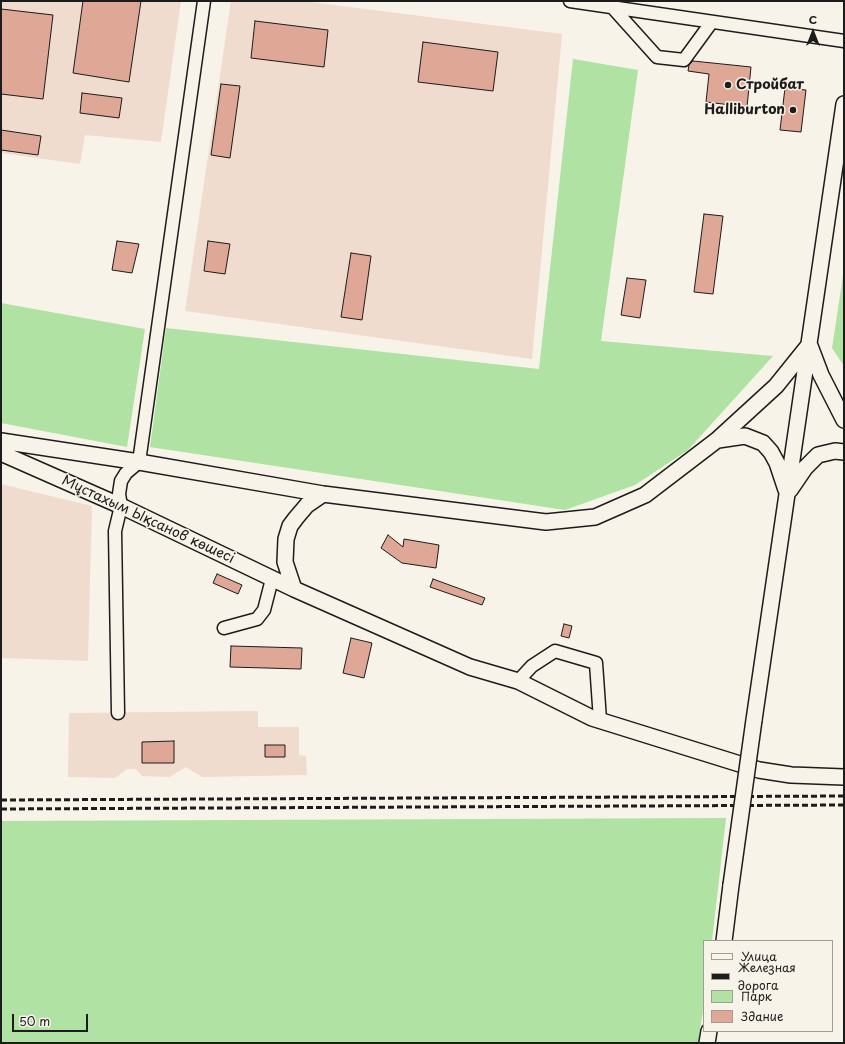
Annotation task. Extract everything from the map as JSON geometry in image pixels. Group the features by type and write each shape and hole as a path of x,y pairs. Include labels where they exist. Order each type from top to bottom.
{"main road":[{"path":"724,940 754,720 844,104"},
{"path":"1,441 139,462 323,494 546,522 595,517 646,495 717,440 776,386 809,345"},
{"path":"809,345 821,376 844,420"},
{"path":"717,440 745,436 763,443 772,452 778,463 787,495"},
{"path":"787,495 811,461 826,453 844,452"},
{"name":"Мұстахым Ықсанов көшесі","path":"1,453 121,506 272,579 470,668 518,682 600,720 759,770 798,775 844,777"},
{"path":"294,589 285,562 286,539 290,526 296,518 307,505 323,494"},
{"path":"707,1043 709,1032"}],"street":[{"path":"118,713 115,531 121,506 119,494 121,481 126,473 139,462 204,1"},
{"path":"570,1 599,3 613,8 844,42"},
{"path":"613,8 657,57 684,60 711,23"},
{"path":"224,628 257,619 264,610 272,579"},
{"path":"518,682 532,666 556,651 596,663 600,720"}],"shaded area":[{"path":"1,1 181,1 161,142 85,135 80,164 1,153"},
{"path":"231,1 303,1 562,34 532,359 185,311"},
{"path":"1,484 92,506 88,661 1,658"},
{"path":"258,711 258,727 299,727 299,755 306,756 307,775 202,777 186,767 170,777 142,776 136,769 127,769 115,778 68,777 69,713"}],"green space":[{"path":"573,59 638,70 601,341 773,356 688,450 635,485 565,510 150,447 166,328 539,369"},
{"path":"844,276 844,366 832,348"},
{"path":"1,303 145,329 127,447 1,423"},
{"path":"726,818 712,940 703,940 703,1011 698,1043 1,1043 1,821"}],"building":[{"path":"83,1 141,1 129,82 73,73"},
{"path":"1,9 53,15 43,99 1,94"},
{"path":"255,21 328,30 324,67 251,58"},
{"path":"423,42 498,52 493,91 418,82"},
{"name":"Стройбат","path":"693,61 751,67 747,107 706,102 709,74 688,71 689,65"},
{"path":"221,84 240,86 230,158 211,155"},
{"name":"Halliburton","path":"785,88 806,90 801,132 780,130"},
{"path":"82,93 122,98 119,118 80,113"},
{"path":"1,130 41,136 38,155 1,150"},
{"path":"704,214 723,216 713,294 694,292"},
{"path":"117,241 139,244 132,273 112,270"},
{"path":"208,241 230,244 225,274 204,271"},
{"path":"351,253 371,256 362,320 341,317"},
{"path":"627,278 646,280 640,318 621,315"},
{"path":"388,535 403,547 404,539 439,545 436,568 402,563 381,548"},
{"path":"217,574 242,585 238,594 213,583"},
{"path":"433,579 485,598 482,605 430,587"},
{"path":"564,624 572,626 569,638 561,636"},
{"path":"351,638 372,643 364,678 343,673"},
{"path":"231,646 302,648 301,669 230,667"},
{"path":"174,741 174,763 142,763 142,742"},
{"path":"265,745 285,745 285,757 265,757"}],"railway":[{"path":"1,800 844,796"},
{"path":"1,809 844,805"}],"place":[{"name":"Стройбат","path":"728,85"},
{"name":"Halliburton","path":"793,110"}]}
